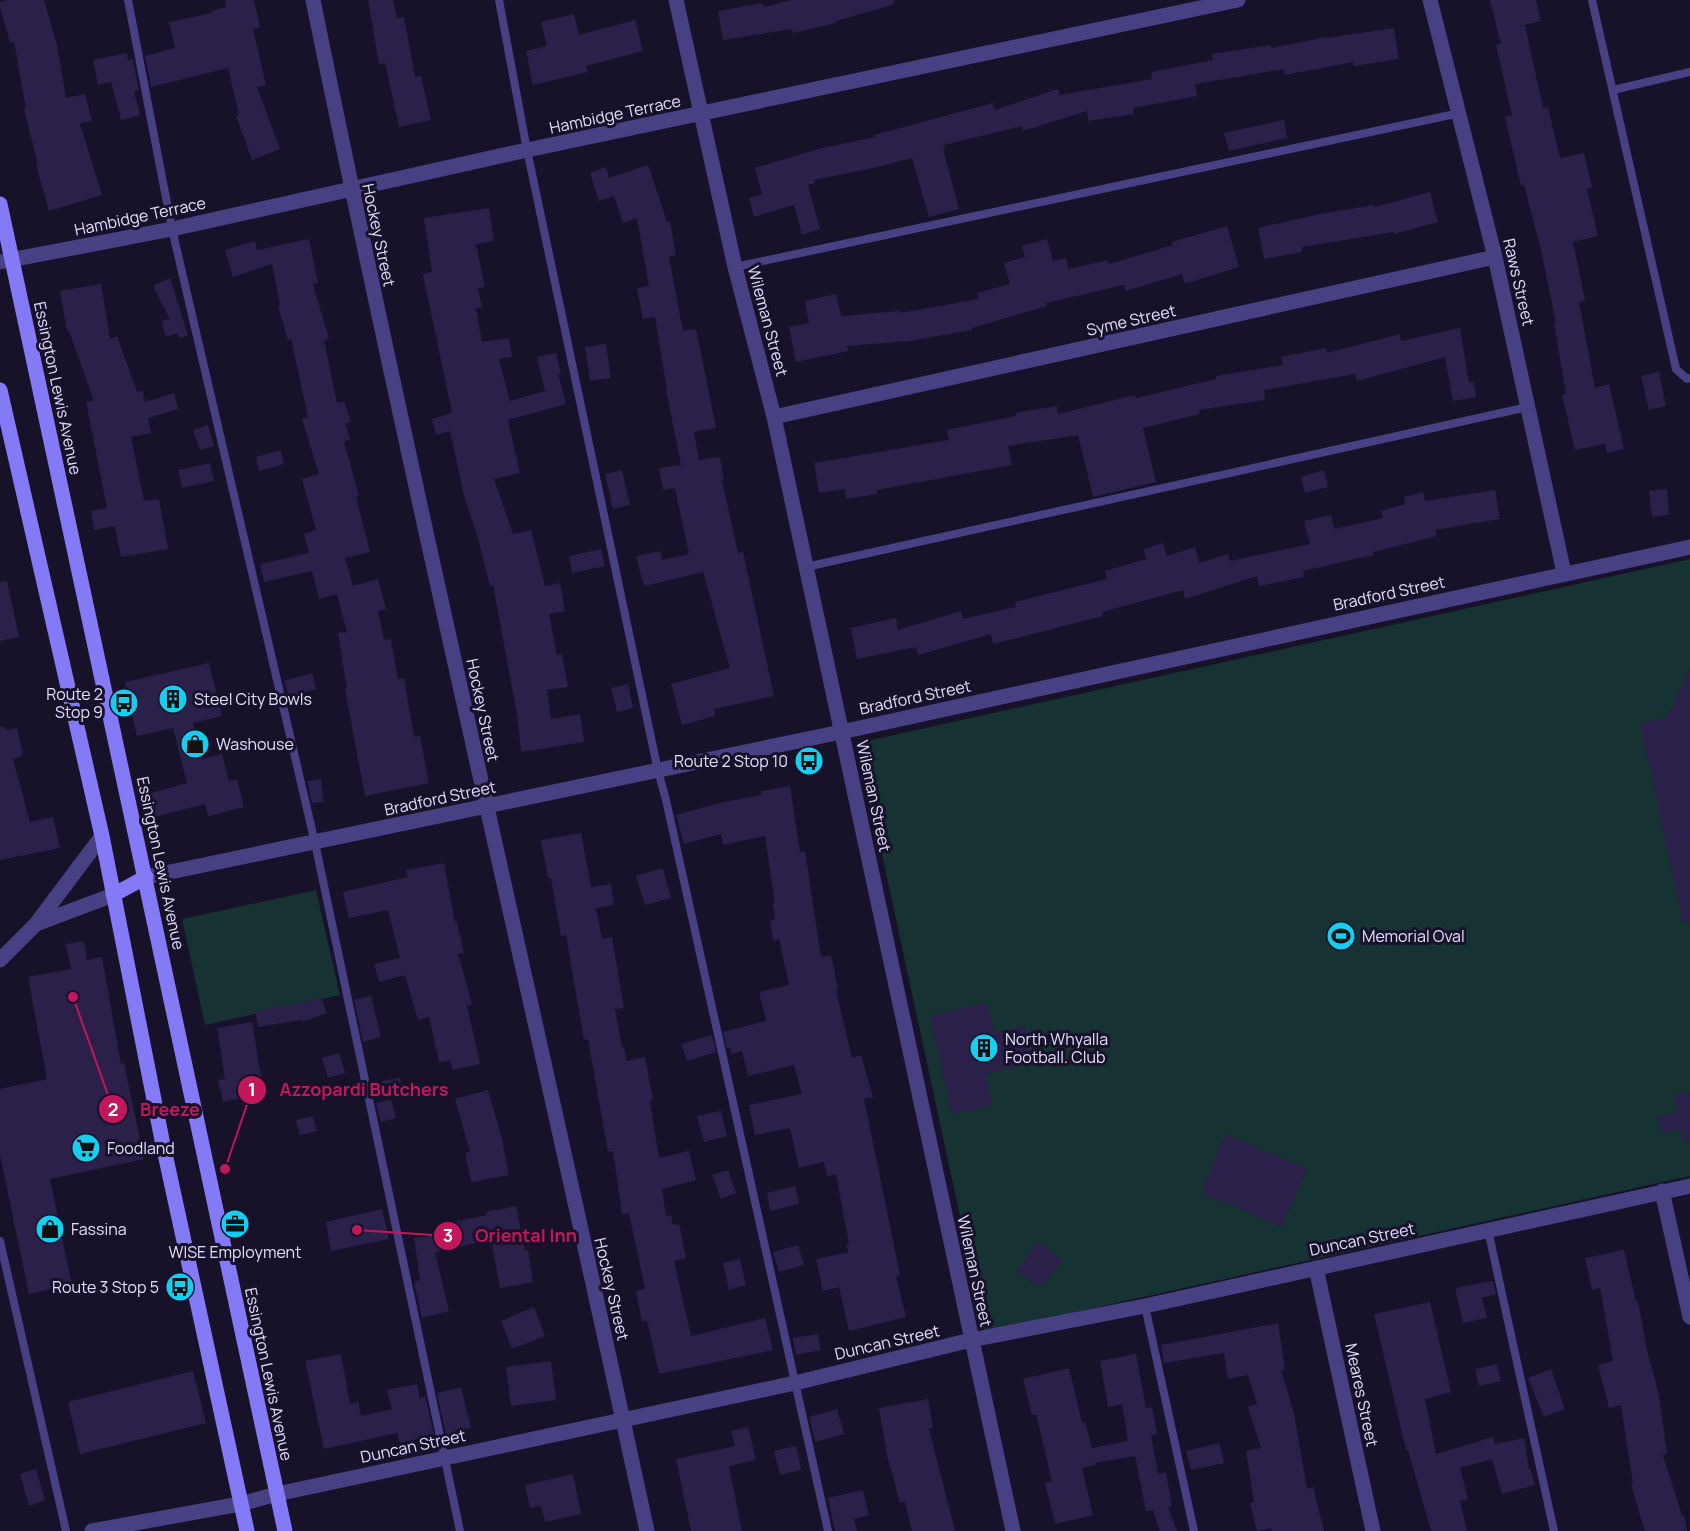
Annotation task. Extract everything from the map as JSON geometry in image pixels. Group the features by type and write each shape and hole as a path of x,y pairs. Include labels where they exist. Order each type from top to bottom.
{"street":[{"name":"Hockey Street","path":"313,0 351,188 486,807 647,1531"},
{"name":"Wileman Street","path":"676,0 735,267 774,417 1013,1531"},
{"name":"Hambidge Terrace","path":"6,261 172,229 351,188 1238,0"},
{"name":"Raws Street","path":"1430,0 1495,257 1564,573"},
{"name":"Essington Lewis Avenue","path":"0,204 6,261 146,878 285,1531"},
{"name":"Syme Street","path":"774,417 1495,257"},
{"path":"0,390 102,836 162,1140 247,1531"},
{"name":"Bradford Street","path":"146,878 842,732 1690,547"},
{"path":"0,960 36,924 102,836"},
{"path":"36,924 113,895 146,878"},
{"name":"Duncan Street","path":"92,1531 240,1504 444,1457 795,1383 972,1340 1145,1305 1690,1186"},
{"path":"1662,1191 1690,1317"},
{"name":"Meares Street","path":"1316,1268 1373,1531"}],"lane":[{"path":"128,0 172,229 315,843 460,1531"},
{"path":"499,0 528,150 658,771 828,1531"},
{"path":"1592,0 1676,369 1687,379 1690,378"},
{"path":"1613,90 1690,72"},
{"path":"735,267 1460,113"},
{"path":"806,567 1528,407"},
{"path":"1488,1230 1554,1531"},
{"path":"0,1240 66,1531"},
{"path":"1145,1305 1194,1531"}],"green space":[{"path":"1690,559 1690,1176 985,1332 858,743"},
{"path":"316,890 340,995 205,1025 182,919"}],"building":[{"path":"44,0 57,45 66,98 85,94 92,121 80,124 102,195 49,211 24,109 26,108 14,42 10,43 0,7 0,2"},
{"path":"225,0 254,0 260,27 253,29 266,85 257,87 280,149 252,160 236,116 239,115 228,68 151,87 145,56 175,48 169,22 212,13 211,11 226,7"},
{"path":"368,0 393,0 397,18 404,17 415,77 421,76 431,120 399,127 385,63 379,64"},
{"path":"792,0 894,0 895,4 836,21 836,23 793,33 792,29 723,40 718,11 763,3 764,7"},
{"path":"1490,0 1536,0 1541,21 1525,25 1543,108 1548,107 1560,158 1584,153 1592,188 1587,189 1598,236 1573,242 1585,300 1579,302 1595,388 1609,384 1624,449 1607,453 1605,444 1575,450 1562,395 1566,394 1554,322 1556,322 1541,250 1524,185 1521,186 1505,117 1512,115 1496,45 1501,44"},
{"path":"574,14 579,35 635,20 643,51 586,66 588,72 533,85 526,51 547,46 541,22"},
{"path":"1394,28 1399,59 1354,66 1353,62 1285,75 1284,69 1195,84 1197,96 1133,108 1134,114 1088,121 1087,111 1023,131 1022,126 944,145 945,149 943,149 959,209 929,217 912,158 814,180 815,183 808,185 820,229 802,235 794,205 754,217 749,198 762,194 755,168 818,149 875,137 874,135 993,103 995,110 1058,89 1060,95 1152,79 1151,72 1213,60 1212,54 1271,45 1271,48 1327,37"},
{"path":"127,53 128,60 133,59 139,90 134,91 140,115 121,120 111,82 98,85 93,60"},
{"path":"1284,120 1287,138 1229,151 1224,133"},
{"path":"648,165 667,222 670,221 676,255 669,257 683,331 696,329 716,428 694,432 699,460 720,457 724,480 722,480 738,553 743,552 774,696 714,709 715,716 682,725 671,684 730,668 703,572 645,586 642,579 636,556 660,551 662,560 689,554 675,488 663,490 659,468 681,465 655,317 643,319 637,288 649,286 637,218 623,223 614,196 599,201 590,173 606,167 609,178"},
{"path":"1430,192 1438,222 1394,234 1394,232 1302,247 1302,252 1264,259 1258,228 1320,214 1374,205 1375,207"},
{"path":"489,208 494,241 476,244 485,287 478,288 482,307 476,308 482,342 509,338 512,357 499,359 510,401 545,391 537,357 556,353 561,374 558,374 566,404 508,420 520,473 494,479 513,534 531,530 545,586 560,583 565,611 549,614 557,655 562,654 568,687 547,690 551,719 580,714 584,742 521,752 517,715 493,585 490,586 464,496 450,431 436,435 432,419 452,413 423,274 432,272 424,218"},
{"path":"1227,226 1239,267 1185,284 1182,274 1126,291 1124,285 1046,303 1047,306 972,328 972,330 909,341 847,346 848,351 796,362 789,327 809,323 805,301 836,294 841,316 900,311 900,313 979,299 977,293 1010,284 1004,263 1025,257 1022,246 1047,239 1053,261 1066,258 1068,269 1108,260 1109,264"},
{"path":"309,239 318,283 313,284 329,339 324,340 337,403 344,401 351,422 345,424 350,439 344,442 359,496 356,497 370,552 345,558 353,586 378,579 386,609 378,611 384,640 391,639 398,679 404,678 414,737 420,736 429,783 365,796 345,689 347,689 338,633 347,632 337,594 319,599 312,571 264,582 260,564 309,553 304,534 316,530 302,479 319,474 302,419 308,417 291,339 288,340 278,306 280,306 272,264 233,277 225,250 255,241 257,250"},
{"path":"170,278 188,335 180,338 177,333 166,337 161,321 170,319 153,286"},
{"path":"101,284 110,339 117,336 137,392 143,391 145,402 174,393 178,409 148,418 151,433 131,437 144,501 159,499 168,549 121,557 115,526 94,530 91,511 107,508 86,402 94,401 69,331 67,331 60,291"},
{"path":"1460,328 1469,383 1474,382 1476,397 1453,401 1445,357 1357,381 1355,374 1264,390 1265,400 1199,410 1200,414 1143,428 1156,482 1093,497 1078,435 1008,446 1012,465 877,490 877,494 846,499 845,489 819,493 814,463 949,440 947,430 1016,416 1015,413 1057,406 1058,414 1135,395 1136,398 1216,379 1216,376 1283,365 1281,357 1326,348 1327,353 1400,334 1401,341"},
{"path":"606,344 611,378 590,381 585,347"},
{"path":"1659,372 1666,406 1649,410 1641,376"},
{"path":"208,425 214,446 200,450 193,430"},
{"path":"281,450 284,464 259,471 256,457"},
{"path":"210,463 214,481 182,488 178,470"},
{"path":"622,470 630,505 613,509 605,474"},
{"path":"1324,470 1328,487 1305,493 1301,477"},
{"path":"1667,489 1669,515 1652,517 1649,491"},
{"path":"1495,490 1500,519 1435,530 1437,536 1373,552 1373,555 1303,571 1304,577 1259,586 1257,576 1185,599 1183,590 1102,612 1103,616 993,644 991,634 918,655 916,647 857,659 851,628 896,618 898,630 961,611 963,619 1016,607 1015,602 1107,579 1105,571 1146,559 1144,549 1163,543 1167,556 1195,547 1199,563 1228,554 1230,561 1310,544 1304,521 1331,515 1334,529 1383,518 1381,511 1405,504 1404,497 1423,492 1425,501"},
{"path":"601,549 605,566 572,573 569,556"},
{"path":"7,581 19,637 0,641 0,582"},
{"path":"209,663 222,716 193,723 202,759 222,754 229,781 237,779 244,807 208,816 205,804 154,817 148,794 187,783 173,728 137,736 125,682"},
{"path":"1690,668 1690,922 1683,923 1640,723 1667,718"},
{"path":"312,673 316,689 289,697 284,681"},
{"path":"628,684 633,708 617,712 611,688"},
{"path":"0,727 5,727 6,730 17,728 23,756 13,759 30,822 53,817 60,848 0,860"},
{"path":"321,779 324,802 312,803 307,781"},
{"path":"790,786 800,852 805,851 821,957 831,955 838,989 836,990 852,1058 861,1055 873,1097 864,1099 900,1275 896,1276 906,1317 849,1331 839,1287 823,1291 816,1259 848,1252 846,1244 849,1244 836,1174 827,1177 824,1162 799,1168 790,1128 755,1135 749,1105 802,1094 794,1065 748,1076 742,1051 731,1054 730,1048 727,1049 723,1032 766,1021 759,992 789,985 779,939 773,940 770,921 775,920 773,903 775,903 765,836 723,845 721,834 684,844 676,815 719,803 761,795 761,791"},
{"path":"581,833 591,887 611,884 614,905 596,908 602,939 612,937 624,1008 615,1009 622,1048 624,1047 627,1061 645,1057 653,1100 650,1101 659,1158 689,1151 696,1180 662,1189 666,1216 671,1215 673,1225 679,1224 686,1258 674,1261 691,1336 765,1318 773,1350 659,1374 647,1320 642,1322 636,1291 645,1289 629,1213 622,1214 613,1151 608,1152 588,1039 584,1040 566,935 561,936 551,878 548,878 541,840"},
{"path":"444,863 455,922 457,922 464,953 458,954 472,1004 467,1006 480,1064 453,1070 450,1060 439,1062 429,1017 418,1020 405,975 379,982 374,964 400,958 388,910 349,918 343,892 408,877 406,870"},
{"path":"663,868 671,898 645,905 636,876"},
{"path":"84,941 87,960 102,957 121,1064 124,1063 144,1159 50,1179 72,1285 29,1294 0,1155 0,1089 47,1079 28,977 71,969 66,944"},
{"path":"371,996 381,1037 363,1042 354,1000"},
{"path":"321,997 327,1013 302,1022 301,1020 258,1027 255,1011 308,1002"},
{"name":"North Whyalla Football. Club","path":"987,1003 994,1033 1025,1026 1033,1063 986,1074 993,1105 952,1114 930,1016"},
{"path":"252,1022 265,1093 223,1102 218,1080 225,1079 217,1028"},
{"path":"712,1035 716,1052 687,1061 681,1044"},
{"path":"339,1053 345,1073 328,1078 322,1058"},
{"path":"400,1078 403,1094 385,1097 382,1081"},
{"path":"488,1090 502,1139 509,1175 471,1182 465,1153 470,1152 455,1099"},
{"path":"1690,1092 1690,1141 1683,1141 1680,1129 1662,1133 1658,1117 1677,1113 1674,1096"},
{"path":"391,1100 396,1118 381,1122 376,1103"},
{"path":"721,1111 727,1136 704,1142 697,1116"},
{"path":"313,1116 317,1131 300,1135 296,1120"},
{"path":"1226,1134 1307,1169 1282,1227 1201,1192"},
{"path":"728,1170 736,1193 721,1199 712,1175"},
{"path":"795,1186 799,1204 770,1211 767,1193"},
{"path":"516,1206 525,1251 528,1250 533,1282 500,1288 491,1240 435,1252 449,1311 422,1318 414,1282 420,1280 414,1238 445,1234 443,1224"},
{"path":"382,1209 389,1239 331,1251 326,1222"},
{"path":"1038,1242 1063,1260 1041,1289 1017,1271"},
{"path":"798,1245 804,1265 779,1272 773,1252"},
{"path":"1624,1250 1659,1395 1667,1454 1663,1455 1682,1516 1684,1515 1687,1531 1645,1531 1631,1485 1633,1484 1621,1405 1609,1408 1598,1365 1613,1361 1600,1288 1592,1290 1585,1258"},
{"path":"740,1259 746,1285 729,1290 723,1263"},
{"path":"1493,1281 1496,1294 1482,1298 1487,1318 1463,1323 1455,1288"},
{"path":"1430,1302 1451,1392 1425,1399 1436,1454 1493,1437 1495,1444 1524,1438 1529,1469 1535,1485 1502,1494 1492,1459 1460,1468 1468,1499 1460,1501 1467,1531 1431,1531 1408,1450 1406,1450 1374,1314"},
{"path":"534,1307 545,1336 512,1349 501,1321"},
{"path":"1278,1323 1285,1369 1281,1370 1294,1413 1307,1489 1313,1487 1324,1531 1272,1531 1271,1528 1257,1531 1250,1503 1254,1502 1246,1451 1261,1448 1248,1407 1257,1404 1248,1375 1228,1379 1224,1353 1164,1363 1161,1345"},
{"path":"818,1334 821,1350 796,1355 793,1338"},
{"path":"341,1354 350,1404 358,1402 361,1416 392,1409 387,1390 417,1384 420,1398 425,1396 434,1435 400,1443 397,1433 324,1449 305,1361"},
{"path":"1136,1354 1146,1408 1152,1407 1157,1434 1151,1435 1158,1474 1166,1472 1172,1506 1168,1507 1177,1531 1160,1531 1153,1510 1146,1511 1135,1456 1095,1463 1096,1465 1082,1468 1093,1515 1055,1524 1045,1483 1052,1481 1036,1414 1032,1415 1023,1379 1069,1368 1082,1423 1085,1422 1092,1448 1128,1441 1122,1404 1108,1407 1100,1361"},
{"path":"551,1361 556,1400 511,1406 506,1367"},
{"path":"1497,1364 1501,1381 1479,1386 1475,1369"},
{"path":"1551,1369 1565,1409 1544,1417 1528,1378"},
{"path":"193,1371 206,1423 80,1454 68,1402"},
{"path":"461,1387 471,1428 446,1435 437,1393"},
{"path":"928,1399 933,1428 929,1429 955,1531 912,1531 905,1502 900,1503 887,1455 879,1408"},
{"path":"837,1409 844,1434 815,1442 809,1417"},
{"path":"748,1427 756,1460 729,1466 742,1531 691,1531 676,1459 735,1446 731,1431"},
{"path":"1219,1443 1224,1463 1191,1470 1186,1451"},
{"path":"796,1446 801,1470 780,1475 774,1451"},
{"path":"36,1469 45,1500 29,1506 20,1474"},
{"path":"573,1474 581,1514 545,1522 541,1506 530,1508 525,1485"},
{"path":"863,1490 869,1515 854,1519 857,1531 835,1531 828,1498"}],"place":[{"name":"Steel City Bowls","path":"173,699"},
{"name":"Route 2 Stop 9","path":"124,703"},
{"name":"Washouse","path":"195,744"},
{"name":"Route 2 Stop 10","path":"809,761"},
{"name":"Memorial Oval","path":"1341,936"},
{"name":"Breeze","path":"73,997"},
{"name":"North Whyalla Football. Club","path":"984,1048"},
{"name":"Foodland","path":"86,1148"},
{"name":"Azzopardi Butchers","path":"225,1169"},
{"name":"WISE Employment","path":"235,1224"},
{"name":"Fassina","path":"50,1229"},
{"name":"Oriental Inn","path":"357,1230"},
{"name":"Route 3 Stop 5","path":"180,1287"}]}
